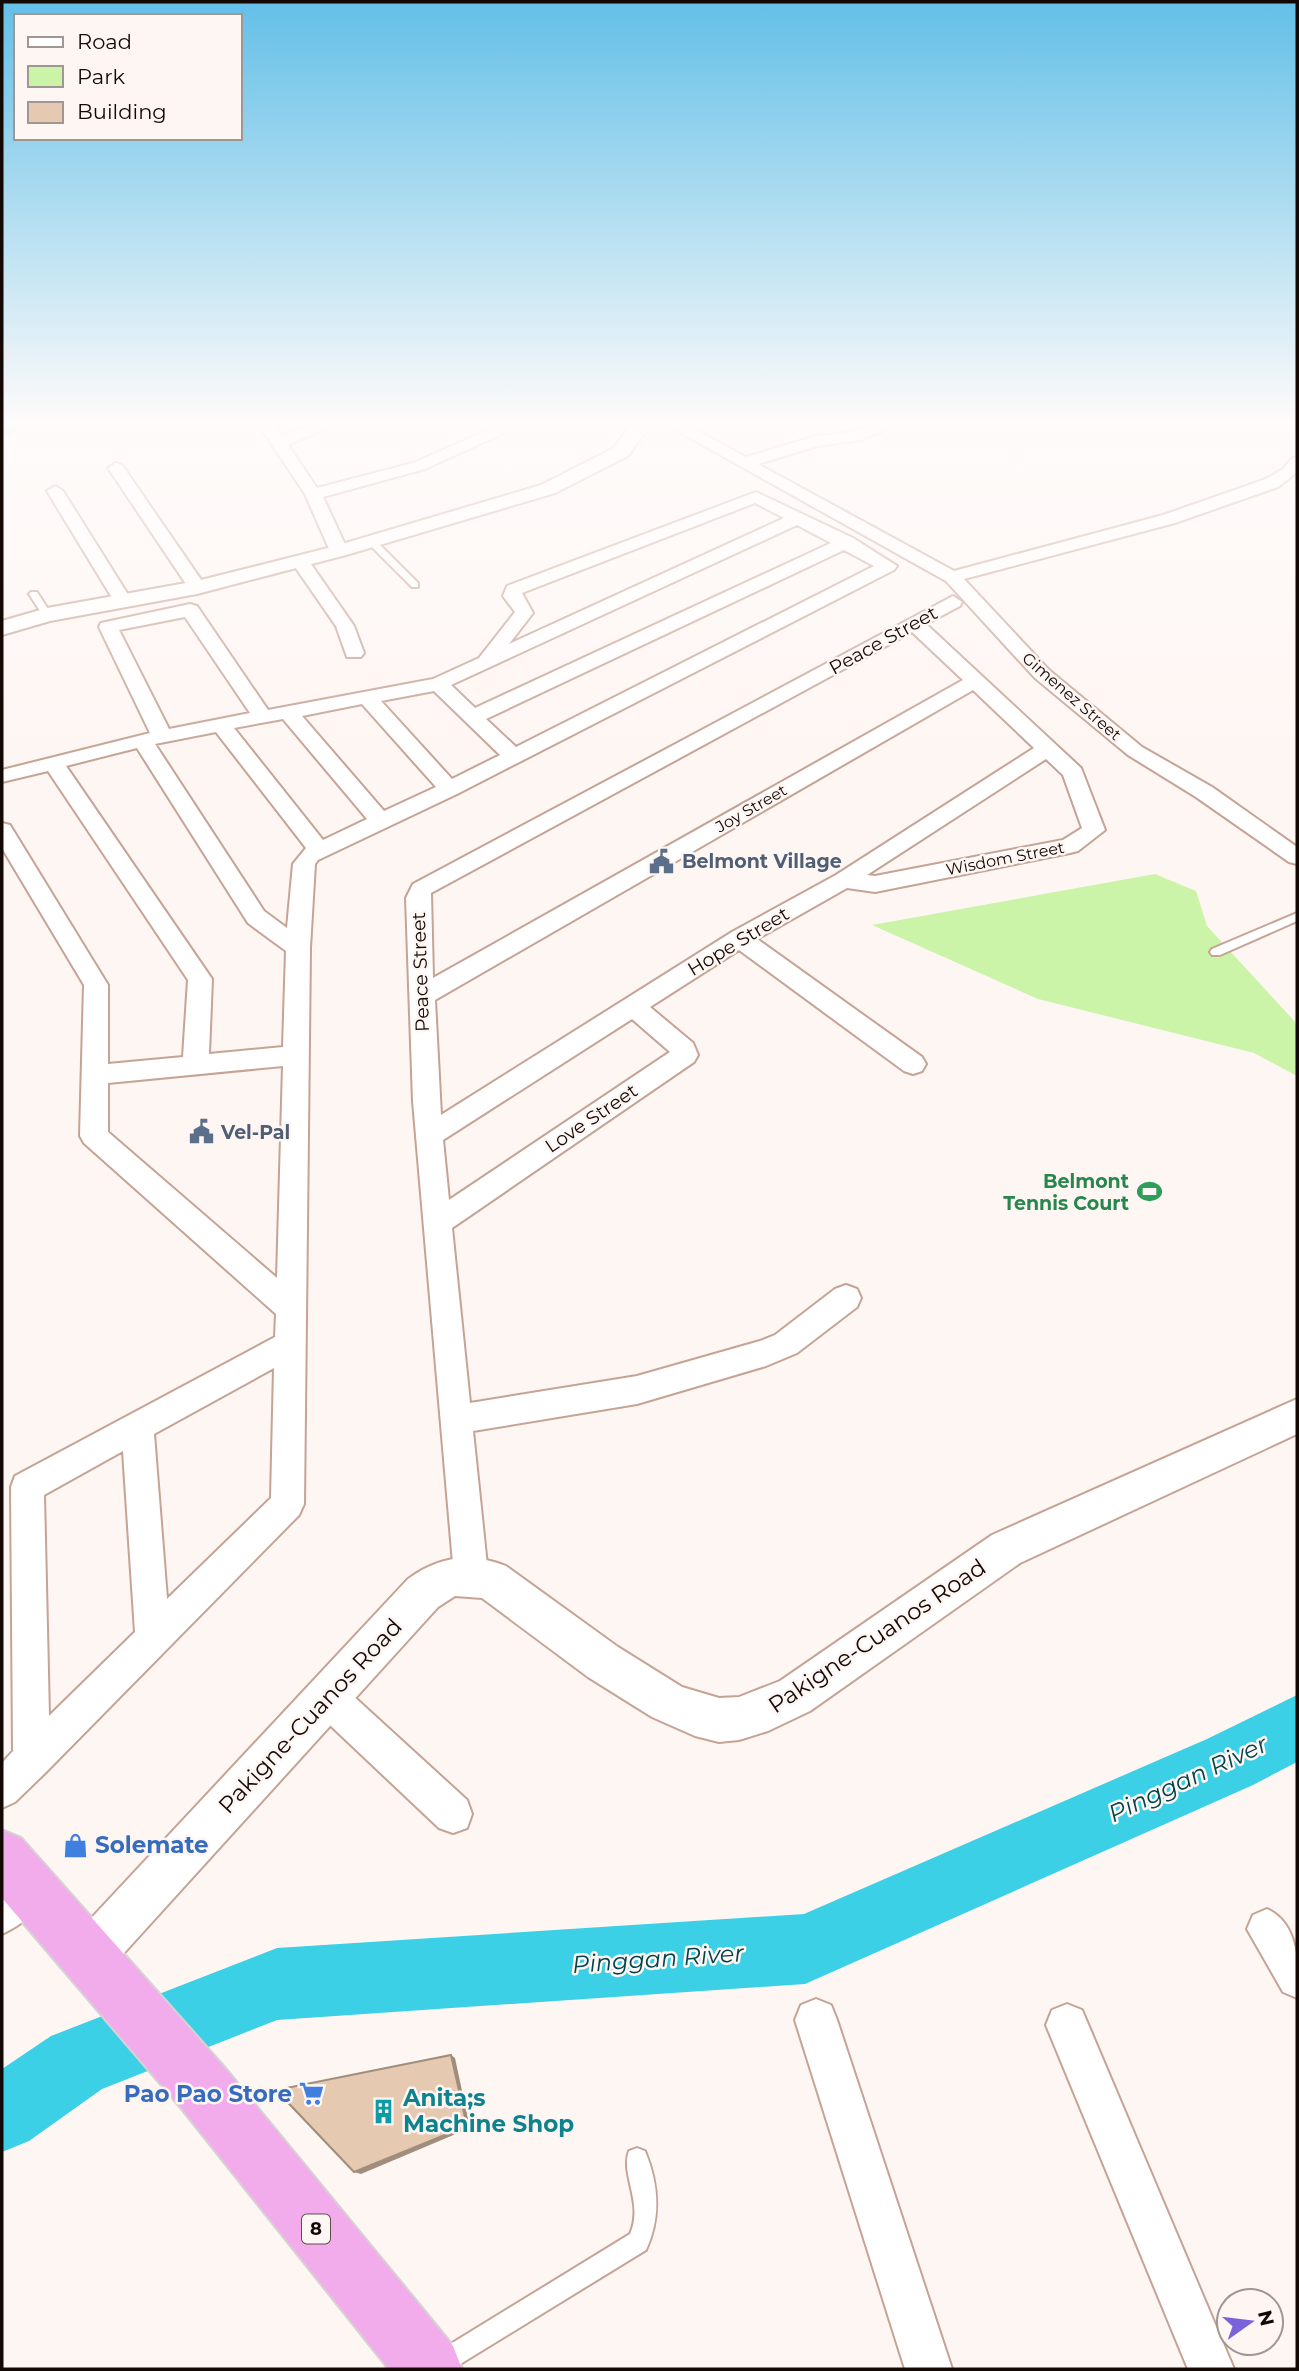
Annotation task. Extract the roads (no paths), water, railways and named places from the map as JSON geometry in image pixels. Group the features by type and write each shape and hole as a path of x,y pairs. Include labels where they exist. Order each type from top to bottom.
{"highway":[{"name":"8","path":"11,1887 103,1974 203,2088 430,2369"}],"street":[{"path":"82,535 123,601"},
{"path":"162,535 197,586"},
{"path":"332,535 339,551"},
{"path":"2,628 47,615 197,586 394,535"},
{"path":"481,664 524,613 524,609 512,596 513,590 658,535"},
{"path":"2,776 153,738 438,684 762,535"},
{"path":"2,1789 287,1504 298,948 304,864 318,849 449,789 888,566 831,535"},
{"name":"Gimenez Street","path":"875,535 952,577 1042,674 1135,751 1204,792 1297,857"},
{"path":"952,577 1110,535"},
{"path":"471,718 846,542"},
{"path":"300,561 345,626 354,653"},
{"name":"Peace Street","path":"471,1575 429,1136 420,997 418,898 425,884 953,601"},
{"path":"263,717 190,610 108,627 153,738 256,917 298,948"},
{"name":"Wisdom Street","path":"844,880 875,884 1070,846 1094,830 1073,773 973,682 914,623"},
{"name":"Joy Street","path":"420,997 973,682"},
{"path":"438,684 513,756"},
{"path":"367,698 449,789"},
{"path":"288,712 380,820"},
{"path":"221,725 318,849"},
{"name":"Hope Street","path":"429,1136 740,938 844,880 1048,748"},
{"path":"53,763 200,979 195,1065"},
{"path":"2,830 96,985 94,1136 290,1308"},
{"path":"740,938 913,1064"},
{"name":"Love Street","path":"437,1223 685,1055 684,1050 634,1006"},
{"path":"95,1075 296,1055"},
{"path":"457,1419 624,1392 766,1353 786,1344 846,1298"},
{"path":"32,1760 27,1487 290,1344"},
{"name":"Pakigne-Cuanos Road","path":"103,1974 327,1697 423,1593 446,1577 471,1575 492,1580 636,1683 685,1712 719,1720 761,1713 795,1696 1006,1549 1057,1523 1297,1416"},
{"path":"137,1427 153,1639"},
{"path":"327,1697 453,1814"},
{"path":"1267,1929 1297,1978"},
{"path":"816,2020 929,2369"},
{"path":"1068,2025 1211,2369"}],"lane":[{"path":"372,541 415,585"},
{"path":"34,594 47,615"},
{"path":"1216,952 1297,917"},
{"path":"430,2369 638,2242 646,2228 648,2215 637,2159"}],"waterway":[{"name":"Pinggan River","path":"2,2114 77,2062 277,1984 805,1949 1230,1762 1297,1727"}],"place":[{"name":"Belmont Village","path":"662,861"},
{"name":"Vel-Pal","path":"201,1132"},
{"name":"Belmont Tennis Court","path":"1149,1192"},
{"name":"Solemate","path":"75,1845"},
{"name":"Pao Pao Store","path":"312,2094"},
{"name":"Anita;s Machine Shop","path":"383,2111"}]}
